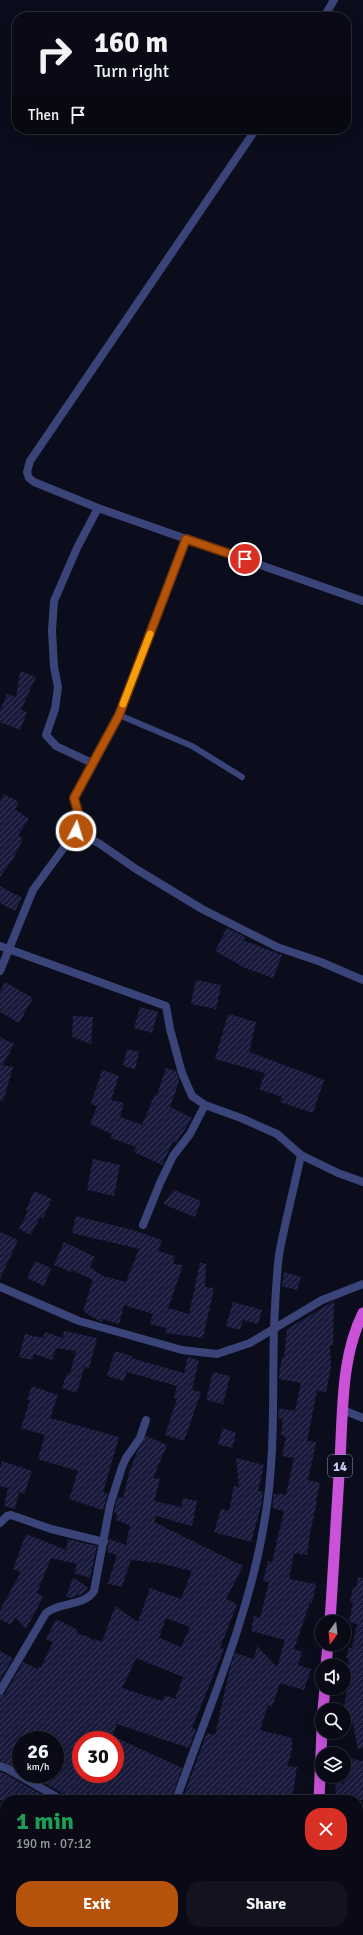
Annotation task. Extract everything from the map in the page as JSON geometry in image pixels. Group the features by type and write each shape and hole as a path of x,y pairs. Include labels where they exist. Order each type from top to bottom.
{"highway":[{"name":"14","path":"330,1615 343,1410 349,1354 353,1336 363,1313"},
{"path":"319,1795 322,1739"}],"street":[{"path":"327,12 334,0"},
{"path":"253,134 121,326 27,467 27,472 29,478 34,482 98,508 363,601"},
{"path":"92,764 56,746 46,735 55,709 58,687 54,667 52,630 54,601 77,548 98,508"},
{"path":"0,971 4,948 34,890 76,831 78,812 74,798 119,715 186,539"},
{"path":"76,831 100,844 136,869 202,909 277,947 321,962 363,980"},
{"path":"4,948 166,1006 170,1029 182,1073 192,1096 205,1105 241,1118 277,1134 301,1154 338,1173 363,1182"},
{"path":"144,1225 160,1183 173,1156 190,1134 205,1105"},
{"path":"178,1795 207,1712 235,1642 252,1583 261,1540 272,1473 274,1424 274,1328 279,1256 301,1154"},
{"path":"0,1287 79,1320 182,1350 217,1354 250,1343 322,1300 363,1284"},
{"path":"343,1410 363,1418"},
{"path":"0,1691 46,1613 58,1606 87,1599 92,1595 96,1584 110,1505 122,1467 126,1458 140,1438 146,1420"},
{"path":"0,1523 7,1516 11,1516 50,1530 104,1542"},
{"path":"0,1766 53,1795"}],"lane":[{"path":"119,715 192,746 242,777"}],"building":[{"path":"20,671 36,677 21,710 27,712 20,730 0,722 0,711 7,694 16,697"},
{"path":"4,794 19,802 15,809 29,819 18,835 23,839 13,859 0,877 0,801"},
{"path":"0,886 22,898 15,911 0,903"},
{"path":"227,928 245,937 243,940 282,955 273,978 245,968 215,951"},
{"path":"196,980 221,985 216,1009 191,1004"},
{"path":"5,982 33,998 19,1023 0,1012 0,992"},
{"path":"140,1007 158,1012 152,1033 134,1028"},
{"path":"228,1014 256,1022 249,1052 324,1080 313,1113 280,1102 282,1097 259,1089 265,1073 215,1059"},
{"path":"73,1016 93,1017 91,1044 72,1037"},
{"path":"0,1037 14,1044 3,1065 13,1067 3,1101 0,1100"},
{"path":"127,1049 139,1052 135,1069 123,1066"},
{"path":"166,1068 176,1071 179,1081 170,1107 192,1118 176,1143 173,1141 162,1165 134,1152 136,1147 111,1138 112,1134 90,1124 97,1106 91,1104 102,1070 119,1076 111,1100 124,1103 120,1117 142,1125 155,1094 157,1095"},
{"path":"93,1159 120,1165 114,1196 87,1190"},
{"path":"174,1190 201,1201 195,1217 163,1204"},
{"path":"34,1191 52,1199 43,1218 40,1217 31,1235 19,1229 28,1211 26,1210"},
{"path":"76,1216 133,1230 162,1240 158,1251 175,1256 173,1264 183,1265 168,1308 189,1314 200,1263 206,1264 205,1287 214,1288 203,1338 165,1333 166,1328 150,1324 153,1314 124,1305 119,1324 102,1319 102,1322 99,1321 83,1311 93,1280 72,1270 71,1272 54,1265 64,1242 95,1257 90,1267 103,1276 126,1282 139,1249 72,1233"},
{"path":"0,1232 18,1240 0,1279"},
{"path":"35,1261 51,1268 44,1286 27,1278"},
{"path":"284,1272 301,1277 297,1290 282,1286"},
{"path":"334,1301 333,1345 330,1345 331,1367 326,1392 317,1391 307,1441 316,1442 308,1480 320,1483 317,1502 307,1555 294,1553 289,1579 316,1584 312,1603 310,1602 294,1649 302,1652 298,1665 311,1669 304,1690 280,1683 272,1707 268,1705 260,1730 292,1738 292,1750 287,1766 297,1767 293,1795 184,1795 207,1733 215,1735 230,1668 235,1653 254,1659 257,1646 277,1667 285,1640 251,1631 254,1616 260,1618 269,1582 263,1581 268,1561 272,1562 284,1511 274,1509 273,1506 272,1509 274,1494 278,1495 279,1493 286,1495 294,1458 282,1456 286,1438 281,1434 283,1419 278,1418 279,1408 295,1411 301,1383 279,1379 282,1357 284,1358 287,1329"},
{"path":"233,1302 262,1310 258,1324 243,1320 240,1330 226,1326"},
{"path":"64,1331 97,1338 89,1368 84,1367 77,1393 62,1388 67,1373 70,1374 76,1351 56,1348 52,1360 34,1354 32,1360 19,1357 25,1334 43,1338 45,1332 63,1338"},
{"path":"115,1351 132,1356 131,1358 184,1373 188,1357 199,1360 192,1390 201,1392 184,1441 165,1435 177,1399 174,1398 177,1386 127,1372 124,1381 107,1376"},
{"path":"213,1372 230,1376 223,1404 206,1400"},
{"path":"32,1386 58,1395 50,1418 119,1437 103,1492 108,1494 103,1510 69,1499 78,1471 38,1459 45,1435 21,1428 30,1400 27,1399"},
{"path":"223,1428 236,1433 232,1448 218,1444"},
{"path":"146,1436 167,1445 153,1478 160,1479 154,1501 181,1507 183,1498 197,1501 192,1526 156,1516 154,1522 243,1566 226,1599 237,1604 220,1648 224,1649 192,1728 196,1729 189,1748 117,1724 114,1731 72,1731 72,1783 124,1783 124,1741 182,1768 173,1795 65,1795 44,1783 64,1783 64,1731 12,1731 12,1766 0,1761 0,1696 5,1694 23,1662 37,1669 39,1666 41,1667 53,1642 46,1639 56,1619 78,1630 77,1634 87,1636 94,1641 95,1639 102,1642 115,1606 138,1622 150,1588 181,1599 192,1571 159,1563 131,1560 122,1587 108,1584 117,1555 107,1552 109,1539 126,1545 130,1525 116,1520 117,1514 114,1513 118,1497 123,1498 129,1473 137,1452","holes":["166,1618 190,1627 181,1647 159,1638","136,1658 183,1677 175,1699 165,1695 162,1701 122,1688"]},
{"path":"236,1458 264,1465 258,1491 263,1492 261,1506 251,1542 214,1532 221,1509 229,1511 234,1486 239,1487"},
{"path":"2,1461 32,1471 24,1494 19,1492 15,1509 4,1506 8,1488 0,1486 0,1468"},
{"path":"26,1534 66,1550 68,1539 97,1546 90,1578 74,1573 77,1564 51,1558 37,1593 43,1597 26,1629 15,1617 11,1625 0,1619 0,1610 21,1572 13,1569"},
{"path":"73,1577 88,1588 82,1594 70,1598 66,1597"},
{"path":"358,1577 363,1578 363,1748 358,1749 351,1720 351,1703 345,1703 346,1695 351,1695 351,1659 346,1658 348,1651 351,1651 352,1648 357,1624 351,1622 350,1615 353,1602 350,1602 353,1587 356,1588"},
{"path":"0,1651 13,1658 0,1680"},
{"path":"351,1759 363,1761 363,1795 335,1795 336,1783 351,1783"},
{"path":"0,1772 12,1777 12,1783 22,1783 42,1795 0,1795"}],"slow traffic":[{"path":"123,704 150,634"}],"route":[{"path":"76,831 78,812 74,798 119,715 186,539 245,559"}]}
